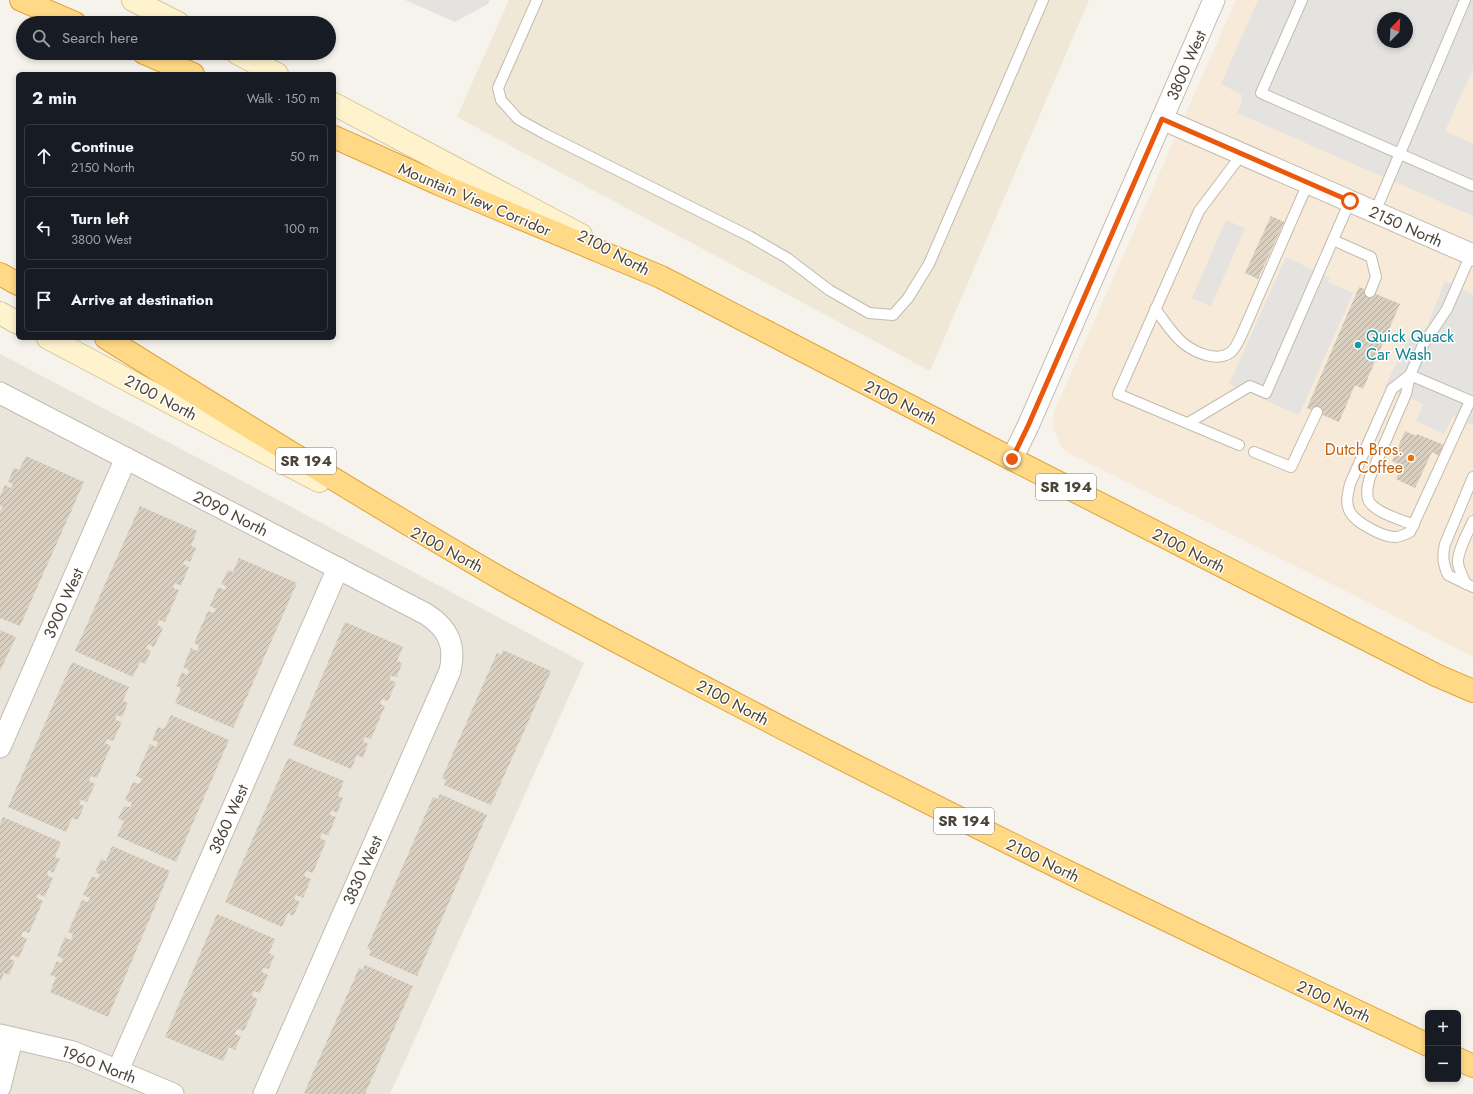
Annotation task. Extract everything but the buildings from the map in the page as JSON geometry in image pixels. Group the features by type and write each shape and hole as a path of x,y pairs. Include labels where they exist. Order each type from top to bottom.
{"highway":[{"path":"21,0 59,16"},
{"path":"160,60 188,72"},
{"name":"Mountain View Corridor","path":"336,138 439,184 661,277"},
{"path":"0,274 16,283"},
{"name":"2100 North","path":"661,277 1012,459 1388,650 1473,691"},
{"name":"SR 194","path":"109,340 345,485 507,582"},
{"name":"2100 North","path":"507,582 758,716 1070,874 1425,1044"},
{"path":"1461,1060 1473,1066"}],"main road":[{"path":"133,0 164,16"},
{"path":"250,60 273,72"},
{"name":"2100 North","path":"336,105 661,277"},
{"path":"0,313 16,321"},
{"name":"2100 North","path":"52,340 507,582"}],"street":[{"name":"3800 West","path":"1012,459 1028,426 1214,0"},
{"name":"2150 North","path":"1162,119 1472,255"},
{"name":"2090 North","path":"0,393 338,568 434,620 442,626 451,645"},
{"name":"3900 West","path":"0,747 126,458"},
{"name":"3860 West","path":"118,1070 338,568"},
{"name":"3830 West","path":"264,1094 450,671 452,662 451,645"},
{"name":"1960 North","path":"6,1037 74,1052 173,1094"},
{"path":"0,1087 6,1037"}],"lane":[{"path":"536,0 498,88 501,100 518,119 749,236 787,258 829,290 868,312 893,314 908,298 929,264 1044,0"},
{"path":"1302,0 1261,93 1473,186"},
{"path":"1375,212 1465,0"},
{"path":"1239,445 1118,394 1199,211 1242,154"},
{"path":"1156,309 1181,342 1189,347 1206,355 1216,357 1222,357 1230,353 1236,347 1242,334 1308,183"},
{"path":"1188,423 1250,386 1266,393 1350,201"},
{"path":"1333,240 1371,257 1376,277 1370,292"},
{"path":"1414,525 1375,508 1368,500 1367,489 1370,476 1406,394 1410,375 1423,345 1447,309 1472,255"},
{"path":"1410,375 1472,402 1414,525 1410,532 1396,537 1384,535 1358,522 1350,511 1347,498 1350,484 1392,389 1410,375"},
{"path":"1254,452 1291,467 1317,412"},
{"path":"1469,585 1448,575 1444,565 1443,554 1445,544 1473,477"},
{"path":"1469,585 1459,570 1458,561 1460,552 1473,521"}],"shaded area":[{"path":"405,0 490,0 488,4 455,22"},
{"path":"509,0 1089,0 930,371 457,117"},
{"path":"1236,0 1473,0 1473,657 1354,595 1072,455 1062,448 1053,427 1054,412"},
{"path":"1258,0 1473,0 1473,69 1445,131 1473,144 1473,216 1237,113 1242,101 1242,95 1221,84"},
{"path":"1226,220 1245,228 1211,306 1192,298"},
{"path":"1286,257 1330,278 1328,282 1353,293 1299,415 1229,384"},
{"path":"1445,281 1473,294 1473,425 1453,416 1444,434 1416,421 1423,404 1385,387 1407,340 1412,335 1424,330 1427,326"},
{"path":"0,354 584,663 390,1094 0,1094"}],"place":[{"name":"Quick Quack Car Wash","path":"1358,345"},
{"name":"Dutch Bros. Coffee","path":"1411,458"}],"route":[{"path":"1012,459 1028,426 1162,119 1350,201"}]}
